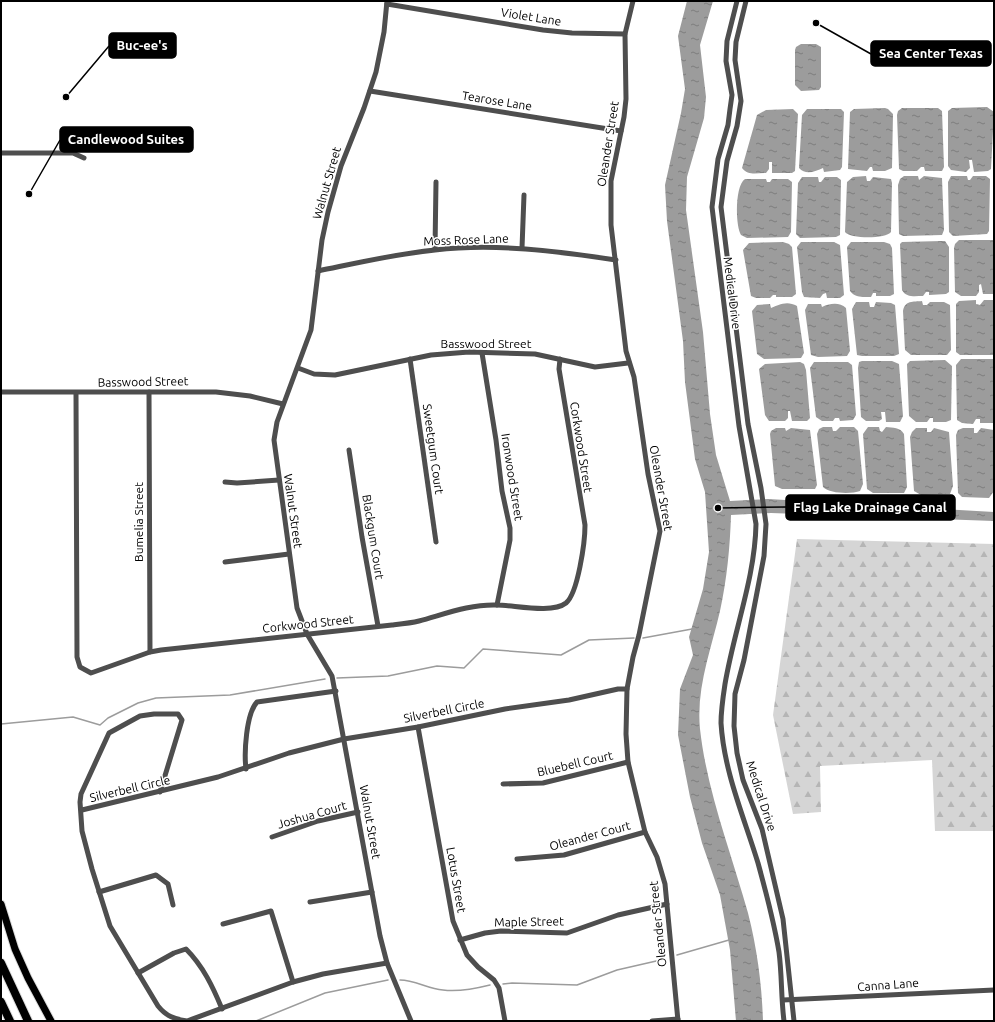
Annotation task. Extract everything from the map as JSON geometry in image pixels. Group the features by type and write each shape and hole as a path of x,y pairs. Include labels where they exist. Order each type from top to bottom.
{"highway":[{"path":"1,964 28,1021"},
{"path":"1,1002 10,1021"}],"main road":[{"path":"1,904 18,955 28,978 51,1021"}],"street":[{"name":"Oleander Street","path":"634,1 625,34 626,99 614,161 610,201 628,363 634,378 648,474 660,531 641,627 633,657 628,689 626,734 628,762 645,832 660,865 667,904 678,1020"},
{"name":"Medical Drive","path":"737,1 727,41 726,61 732,95 728,125 718,159 712,207 732,377 756,519 756,538 749,578 728,669 721,723 736,796 758,863 774,927 779,953 784,1021"},
{"name":"Medical Drive","path":"746,1 736,42 735,60 741,101 737,126 727,161 721,207 748,424 766,518 764,556 744,660 735,694 734,726 737,753 743,780 762,829 783,919 793,1000 794,1021"},
{"name":"Violet Lane","path":"387,3 550,31 625,34"},
{"name":"Walnut Street","path":"387,3 380,54 370,91 335,184 322,240 312,325 298,368 283,404 275,431 274,440 297,608 308,634 332,676 336,691 372,892 387,963 411,1021"},
{"path":"734,15 742,18"},
{"name":"Tearose Lane","path":"370,91 621,131"},
{"path":"731,102 741,101"},
{"path":"1,153 73,153 84,158"},
{"path":"435,250 436,182"},
{"path":"522,248 524,195"},
{"name":"Moss Rose Lane","path":"318,271 365,261 435,250 522,248 616,260"},
{"name":"Basswood Street","path":"298,368 314,374 326,376 438,354 482,353 529,353 595,367 628,363"},
{"name":"Ironwood Street","path":"482,353 496,440 502,491 510,528 510,540 497,604"},
{"name":"Sweetgum Court","path":"410,359 436,542"},
{"name":"Corkwood Street","path":"76,393 78,662 80,667 91,673 150,652 417,622 459,609 497,604 557,608 570,599 574,591 585,544 585,525 559,369 560,359"},
{"name":"Basswood Street","path":"1,392 235,393 283,404"},
{"name":"Bumelia Street","path":"149,392 150,652"},
{"name":"Blackgum Court","path":"349,450 362,537 378,626"},
{"path":"225,482 237,483 279,480"},
{"path":"751,488 761,486"},
{"path":"225,562 290,554"},
{"name":"Silverbell Circle","path":"387,963 324,974 293,982 187,1021 171,1017 158,1006 110,926 82,831 82,810 160,792 246,769 289,753 344,739 418,727 505,709 569,700 618,689 628,689"},
{"path":"246,769 244,757 250,718 252,707 257,702 336,691"},
{"path":"82,810 80,802 81,794 109,734 140,716 154,714 178,714 182,720 160,792"},
{"name":"Lotus Street","path":"418,727 453,921 467,955 478,967 494,980 499,988 505,1021"},
{"name":"Bluebell Court","path":"503,784 543,783 628,762"},
{"name":"Joshua Court","path":"272,837 324,819 358,812"},
{"name":"Oleander Court","path":"517,859 564,855 645,832"},
{"path":"99,892 156,875 168,884 173,905"},
{"path":"310,902 372,892"},
{"name":"Maple Street","path":"460,940 485,933 501,931 566,932 618,915 667,904"},
{"path":"222,924 271,911 293,982"},
{"path":"138,973 179,951 186,949 202,969 213,987 222,1009"},
{"name":"Canna Lane","path":"783,1000 994,990"},
{"path":"652,1021 678,1020"}],"green space":[{"path":"797,539 994,544 994,831 935,831 932,760 820,766 821,812 793,814 773,715"}],"water":[{"path":"687,1 713,1 700,45 706,97 704,118 687,177 686,210 703,332 710,414 716,455 730,501 768,499 994,512 994,521 771,513 731,515 725,587 705,669 699,714 703,752 708,776 720,822 748,913 754,940 762,994 763,1021 736,1021 730,950 720,895 702,843 690,797 678,735 680,689 693,655 689,637 703,589 709,552 705,492 695,459 685,382 683,341 667,221 665,185 685,89 678,36"},
{"path":"801,44 816,44 821,47 821,87 819,90 801,91 795,85 795,50 796,47"},
{"path":"987,107 994,112 991,169 988,171 974,172 972,160 969,160 970,168 966,172 951,170 948,166 948,111 952,108"},
{"path":"885,108 893,114 892,168 885,171 873,171 872,167 870,167 867,171 848,169 850,112 854,109"},
{"path":"902,108 938,108 942,111 944,167 942,171 925,171 924,167 921,167 917,171 903,171 899,169 897,115 898,111"},
{"path":"793,109 798,114 795,171 792,173 772,173 772,162 769,162 769,169 766,173 753,174 744,171 742,168 757,115 766,110"},
{"path":"807,109 841,109 844,112 842,167 840,170 824,172 823,168 805,172 799,168 802,115"},
{"path":"866,176 867,181 870,181 873,177 891,179 891,232 882,236 860,237 845,232 847,182 853,177"},
{"path":"904,176 918,176 919,180 924,176 942,178 944,230 942,235 903,236 899,234 898,185 900,179"},
{"path":"951,176 967,176 968,180 970,180 973,176 986,176 990,179 989,231 987,234 953,236 949,232 948,182"},
{"path":"802,177 818,177 819,182 821,182 825,177 837,177 841,180 840,235 836,237 800,238 796,234 798,183"},
{"path":"745,179 766,179 767,182 770,182 772,179 788,179 792,182 791,232 788,237 747,238 741,235 738,223 737,206 739,189"},
{"path":"959,240 994,240 994,294 983,294 981,284 979,285 979,292 976,296 961,296 955,292 954,248 955,244"},
{"path":"945,241 949,247 949,292 946,294 929,295 929,292 926,292 923,296 911,296 904,293 902,290 900,244 902,242"},
{"path":"783,242 792,247 796,294 792,297 776,297 776,295 773,295 770,298 756,298 751,296 743,250 749,243"},
{"path":"801,242 834,242 840,245 844,295 840,298 827,298 826,293 820,298 804,297 802,292 797,247"},
{"path":"851,242 884,242 890,244 892,248 894,294 890,296 876,296 876,293 873,293 871,297 862,297 854,295 850,291 847,247"},
{"path":"976,300 976,304 980,305 984,300 994,300 994,355 960,355 956,352 956,304 959,301"},
{"path":"922,301 923,305 927,305 930,302 944,302 950,305 951,350 947,355 911,355 905,350 904,307 910,302"},
{"path":"856,302 869,302 870,307 874,307 876,302 891,303 895,305 899,354 894,356 857,355 852,309"},
{"path":"786,303 797,306 804,353 801,358 764,359 757,354 752,311 757,305 770,304 771,308"},
{"path":"808,304 821,304 822,307 830,304 840,304 846,308 850,351 847,356 818,357 811,355 805,310"},
{"path":"961,359 994,359 993,423 980,423 980,419 976,419 973,424 962,423 957,420 956,365"},
{"path":"945,360 952,366 951,420 946,422 933,422 933,418 930,418 927,422 916,422 909,416 907,364 910,361"},
{"path":"892,361 899,364 903,416 900,422 886,422 885,412 881,412 882,419 879,421 866,421 861,417 858,368 859,362"},
{"path":"800,362 804,364 806,370 810,418 807,421 792,421 790,411 788,411 788,418 785,421 769,421 765,415 759,369 765,364"},
{"path":"814,362 848,362 852,365 856,415 853,420 840,421 839,418 835,418 833,421 822,421 816,417 810,368"},
{"path":"823,427 832,427 833,431 836,431 840,427 854,427 858,431 863,484 860,491 841,493 831,491 823,487 817,434 819,429"},
{"path":"868,427 879,427 880,431 882,432 886,427 896,428 904,434 907,487 904,493 873,493 867,489 863,434"},
{"path":"776,428 785,428 786,431 791,428 810,430 817,485 815,489 782,489 775,486 770,434 771,431"},
{"path":"916,428 927,428 927,432 931,432 934,428 949,432 953,486 950,494 921,495 914,491 910,437"},
{"path":"963,428 974,428 974,433 977,433 981,428 994,430 994,491 989,498 962,497 958,493 956,435 958,430"}],"waterway":[{"path":"643,638 692,629"},
{"path":"337,678 388,676 437,666 464,668 483,649 561,655 589,640 634,638"},
{"path":"1,724 73,717 100,725 108,718 138,703 156,698 230,695 325,679"},
{"path":"677,955 729,940"},
{"path":"503,984 577,985 617,970 665,959"},
{"path":"256,1021 325,993 388,980"},
{"path":"400,980 411,981 432,988 449,991 466,990 490,985"}],"place":[{"name":"Sea Center Texas","path":"816,23"},
{"name":"Buc-ee's","path":"66,97"},
{"name":"Candlewood Suites","path":"29,194"},
{"name":"Flag Lake Drainage Canal","path":"718,508"}]}
